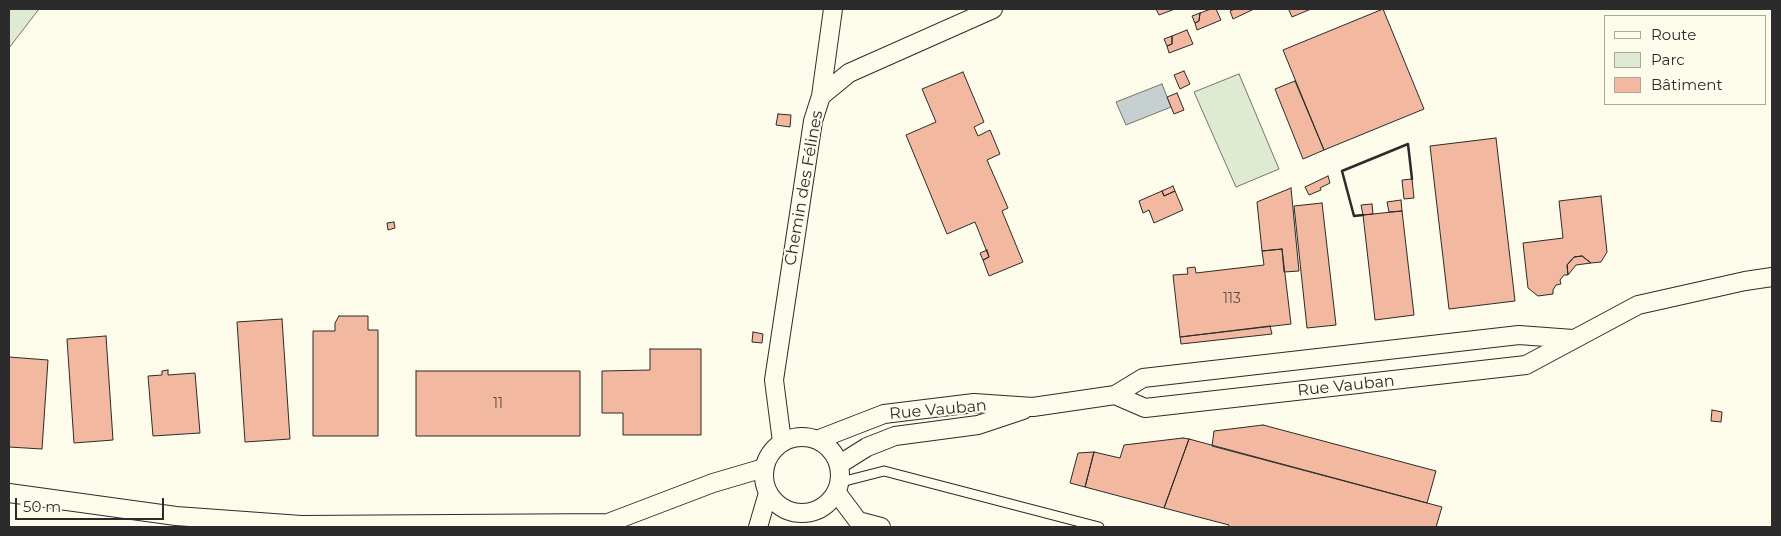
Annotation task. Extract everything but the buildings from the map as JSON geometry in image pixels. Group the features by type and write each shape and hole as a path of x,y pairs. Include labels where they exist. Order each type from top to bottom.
{"street":[{"path":"821,96 834,9"},
{"name":"Chemin des Félines","path":"782,442 774,380 813,121 821,96 849,73 993,9"},
{"name":"Rue Vauban","path":"1115,395 1145,408 1526,365 1638,305 1745,281 1772,278"},
{"name":"Rue Vauban","path":"840,464 867,447 895,436 978,425 1033,407 1115,395 1143,378 1520,335 1573,340"},
{"name":"Rue Vauban","path":"817,440 884,414 974,403 1033,407"},
{"path":"839,488 829,502 806,514 783,510 768,493 764,481 764,468 771,454 782,442 800,437 817,440 831,449 840,464 839,488 858,521 882,527"},
{"path":"9,493 176,516 301,525 608,523 713,483 764,468"},
{"path":"758,527 768,493"}],"lane":[{"path":"839,488 884,471 1099,527"}],"green space":[{"path":"9,9 39,9 9,48"},
{"path":"1239,74 1279,169 1236,187 1194,92"}],"shaded area":[{"path":"1162,84 1171,107 1126,125 1116,102"}],"wall":[{"path":"1363,215 1354,216 1342,171 1408,144 1412,179"}]}
